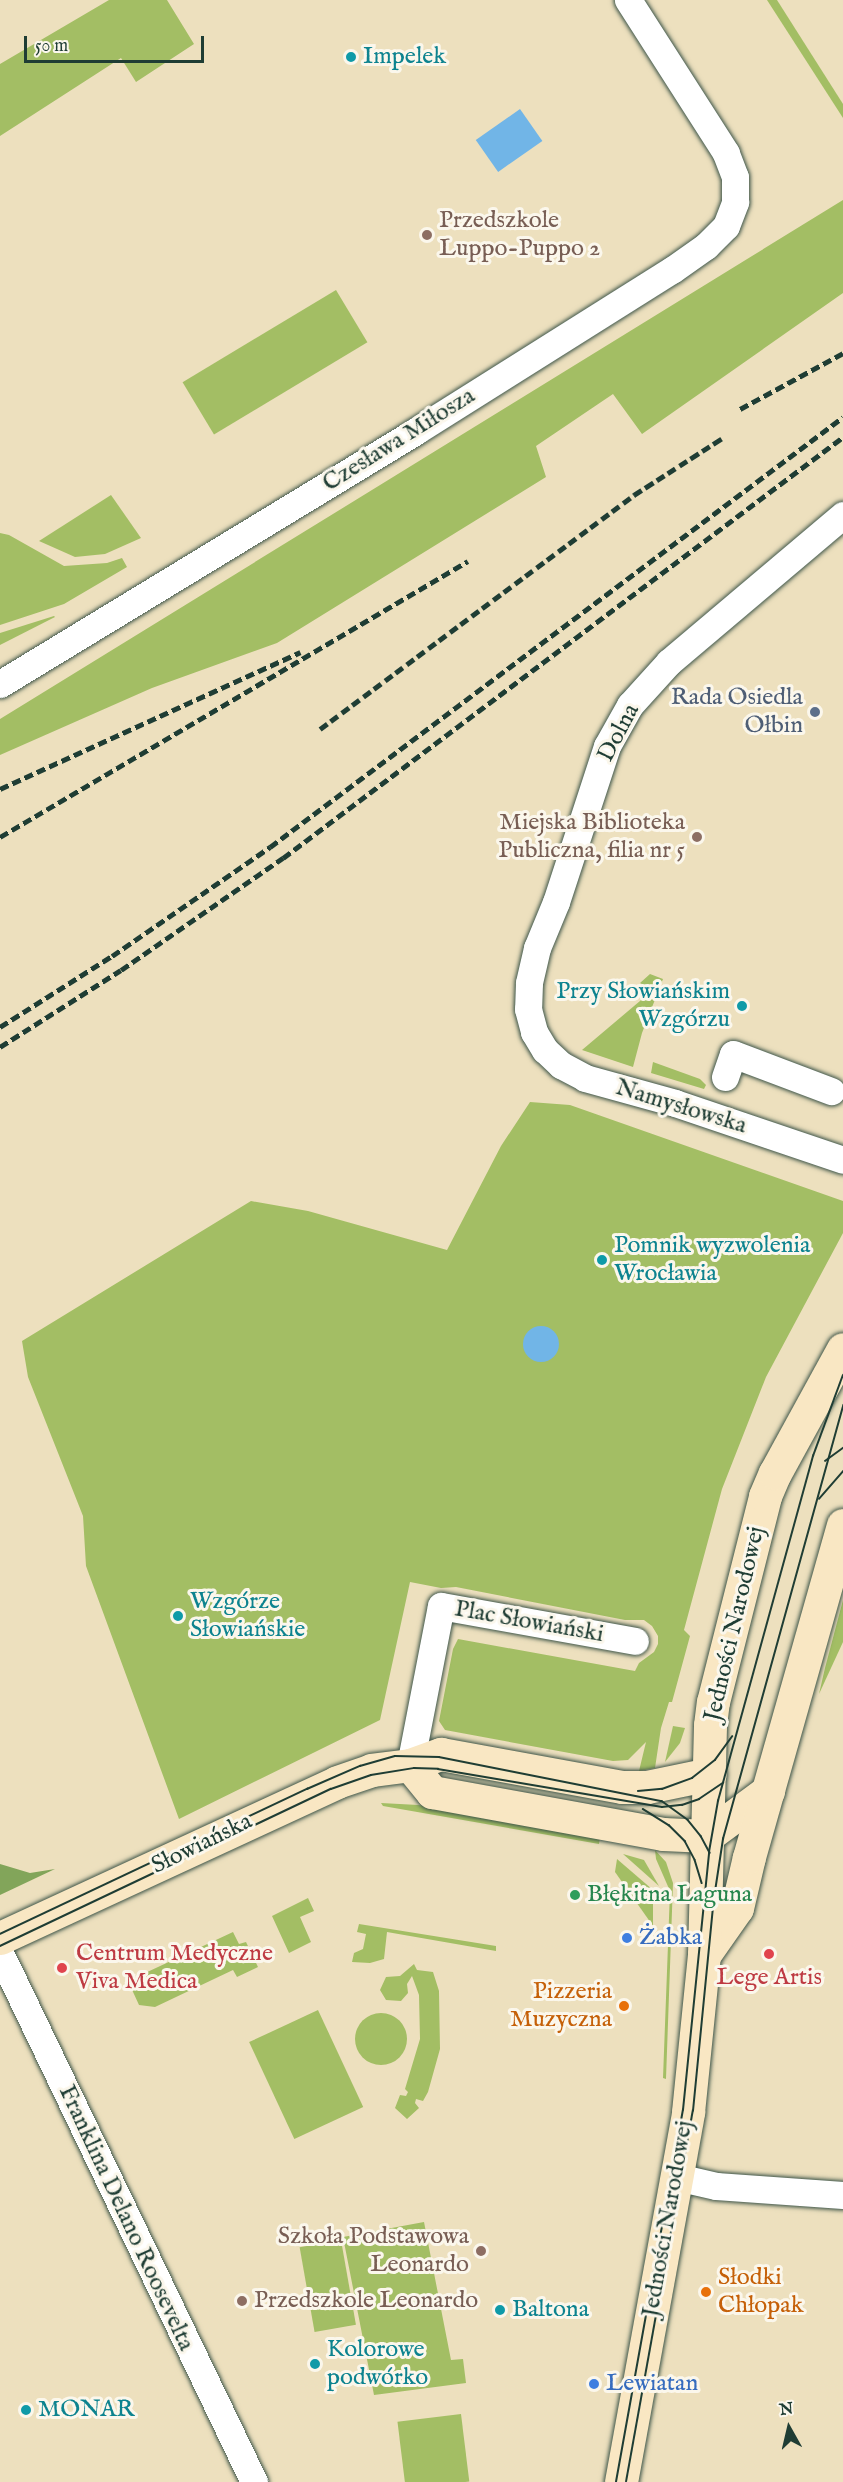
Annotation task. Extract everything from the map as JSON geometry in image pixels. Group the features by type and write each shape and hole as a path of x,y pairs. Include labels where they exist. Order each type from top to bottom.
{"street":[{"name":"Czesława Miłosza","path":"0,684 416,431 706,246 726,226 735,202 735,177 726,153 628,0"},
{"name":"Dolna","path":"534,1032 528,1009 529,983 537,948 556,902 607,746 630,705 669,662 843,515"},
{"name":"Namysłowska","path":"534,1032 545,1050 561,1065 585,1078 675,1103 843,1160"},
{"path":"724,1077 734,1054 831,1091"},
{"name":"Jedności Narodowej","path":"621,2482 688,2112 704,1955 710,1725 713,1702 765,1496 775,1473 832,1396 843,1350"},
{"name":"Jedności Narodowej","path":"704,1955 737,1908 843,1526"},
{"name":"Plac Słowiański","path":"410,1765 441,1606 635,1641"},
{"name":"Słowiańska","path":"0,1938 291,1801 371,1770 410,1765 441,1754 622,1788 647,1787 710,1774"},
{"path":"410,1765 432,1792 631,1829 707,1836 748,1808 768,1791"},
{"name":"Franklina Delano Roosevelta","path":"0,1953 254,2482"},
{"path":"676,2176 716,2186 843,2195"}],"green space":[{"path":"109,0 167,0 194,44 136,82 121,58 0,136 0,64"},
{"path":"767,0 777,0 843,104 843,118"},
{"path":"843,200 843,293 642,434 613,394 536,446 546,477 277,643 152,688 0,755 0,719"},
{"path":"336,290 367,342 214,434 183,382"},
{"path":"111,495 141,538 105,554 75,557 39,541"},
{"path":"0,533 9,535 64,566 107,563 122,558 127,567 64,604 0,625"},
{"path":"55,617 0,645 0,633"},
{"path":"650,974 663,979 642,1033 633,1067 582,1050 653,990 640,983"},
{"path":"653,1062 700,1079 706,1085 704,1089 651,1073"},
{"path":"530,1102 570,1105 843,1201 843,1233 766,1377 722,1489 684,1630 690,1636 672,1702 669,1702 661,1728 655,1768 639,1771 646,1742 628,1760 613,1761 445,1730 439,1721 453,1649 458,1639 635,1671 639,1663 654,1652 658,1644 658,1636 652,1626 644,1620 625,1620 456,1587 441,1588 410,1582 380,1720 179,1819 86,1566 83,1516 28,1377 22,1341 251,1201 308,1211 447,1250 501,1146"},
{"path":"843,1600 843,1642 819,1694 825,1668"},
{"path":"673,1726 685,1728 680,1743 665,1762"},
{"path":"381,1803 418,1805 467,1812 600,1837 599,1844 383,1806"},
{"path":"655,1850 666,1862 673,1883 666,2079 663,2078 670,1891 656,1859"},
{"path":"623,1854 644,1860 659,1886"},
{"path":"617,1859 653,1890 653,1926 615,1872"},
{"path":"0,1864 30,1873 55,1869 0,1895"},
{"path":"308,1898 314,1911 300,1917 311,1942 289,1953 272,1916"},
{"path":"359,1924 496,1946 496,1951 387,1932 384,1959 370,1963 352,1962 354,1953 363,1949 366,1934 357,1932"},
{"path":"233,1932 239,1944 246,1942 258,1967 237,1977 233,1970 155,2007 139,2005 128,1981"},
{"path":"414,1964 417,1970 433,1972 439,1991 440,2049 428,2092 423,2101 416,2099 415,2103 419,2108 407,2119 395,2108 400,2095 406,2096 408,2092 405,2089 420,2039 419,1995 412,1976 407,1984 408,1993 401,2001 386,2000 380,1990 386,1977 400,1976"},
{"path":"318,2010 363,2107 294,2139 249,2042"},
{"path":"376,2013 386,2013 400,2020 407,2039 400,2058 386,2065 376,2065 366,2061 359,2054 355,2044 355,2034 359,2024 366,2017"},
{"path":"424,2222 451,2360 463,2359 466,2383 374,2395 343,2237"},
{"path":"341,2240 356,2325 315,2332 300,2247"},
{"path":"461,2414 469,2481 405,2482 397,2422"}],"water":[{"path":"520,109 542,141 498,172 476,140"},
{"path":"541,1326 554,1331 559,1344 554,1357 541,1362 528,1357 523,1344 528,1331"}],"tram line":[{"path":"616,2482 683,2110 709,1852 718,1801 813,1456 843,1375"},
{"path":"626,2482 693,2111 714,1898 723,1839 843,1405"},
{"path":"825,1461 843,1448"},
{"path":"819,1499 843,1471"},
{"path":"638,1791 662,1789 692,1778 715,1760 732,1737"},
{"path":"0,1934 307,1789 360,1766 395,1756 439,1757 662,1801 688,1820 701,1836 710,1853"},
{"path":"0,1946 331,1789 371,1775 414,1768 438,1769 662,1807 682,1805 699,1799 723,1783"},
{"path":"643,1809 669,1825 685,1841 695,1860 702,1883"}],"railway":[{"path":"740,409 843,353"},
{"path":"0,1027 112,956 270,847 843,417"},
{"path":"320,729 634,495 724,437"},
{"path":"0,1047 121,970 283,858 843,437"},
{"path":"0,837 468,561"},
{"path":"0,789 300,652"}],"place":[{"name":"Impelek","path":"351,57"},
{"name":"Przedszkole Luppo-Puppo 2","path":"427,235"},
{"name":"Rada Osiedla Ołbin","path":"815,712"},
{"name":"Miejska Biblioteka Publiczna, filia nr 5","path":"697,837"},
{"name":"Przy Słowiańskim Wzgórzu","path":"742,1006"},
{"name":"Pomnik wyzwolenia Wrocławia","path":"602,1260"},
{"name":"Wzgórze Słowiańskie","path":"178,1616"},
{"name":"Błękitna Laguna","path":"575,1895"},
{"name":"Żabka","path":"627,1938"},
{"name":"Lege Artis","path":"769,1954"},
{"name":"Centrum Medyczne Viva Medica","path":"62,1968"},
{"name":"Pizzeria Muzyczna","path":"624,2006"},
{"name":"Szkoła Podstawowa Leonardo","path":"481,2251"},
{"name":"Słodki Chłopak","path":"706,2292"},
{"name":"Przedszkole Leonardo","path":"242,2301"},
{"name":"Baltona","path":"500,2310"},
{"name":"Kolorowe podwórko","path":"315,2364"},
{"name":"Lewiatan","path":"594,2384"},
{"name":"MONAR","path":"26,2410"}]}
